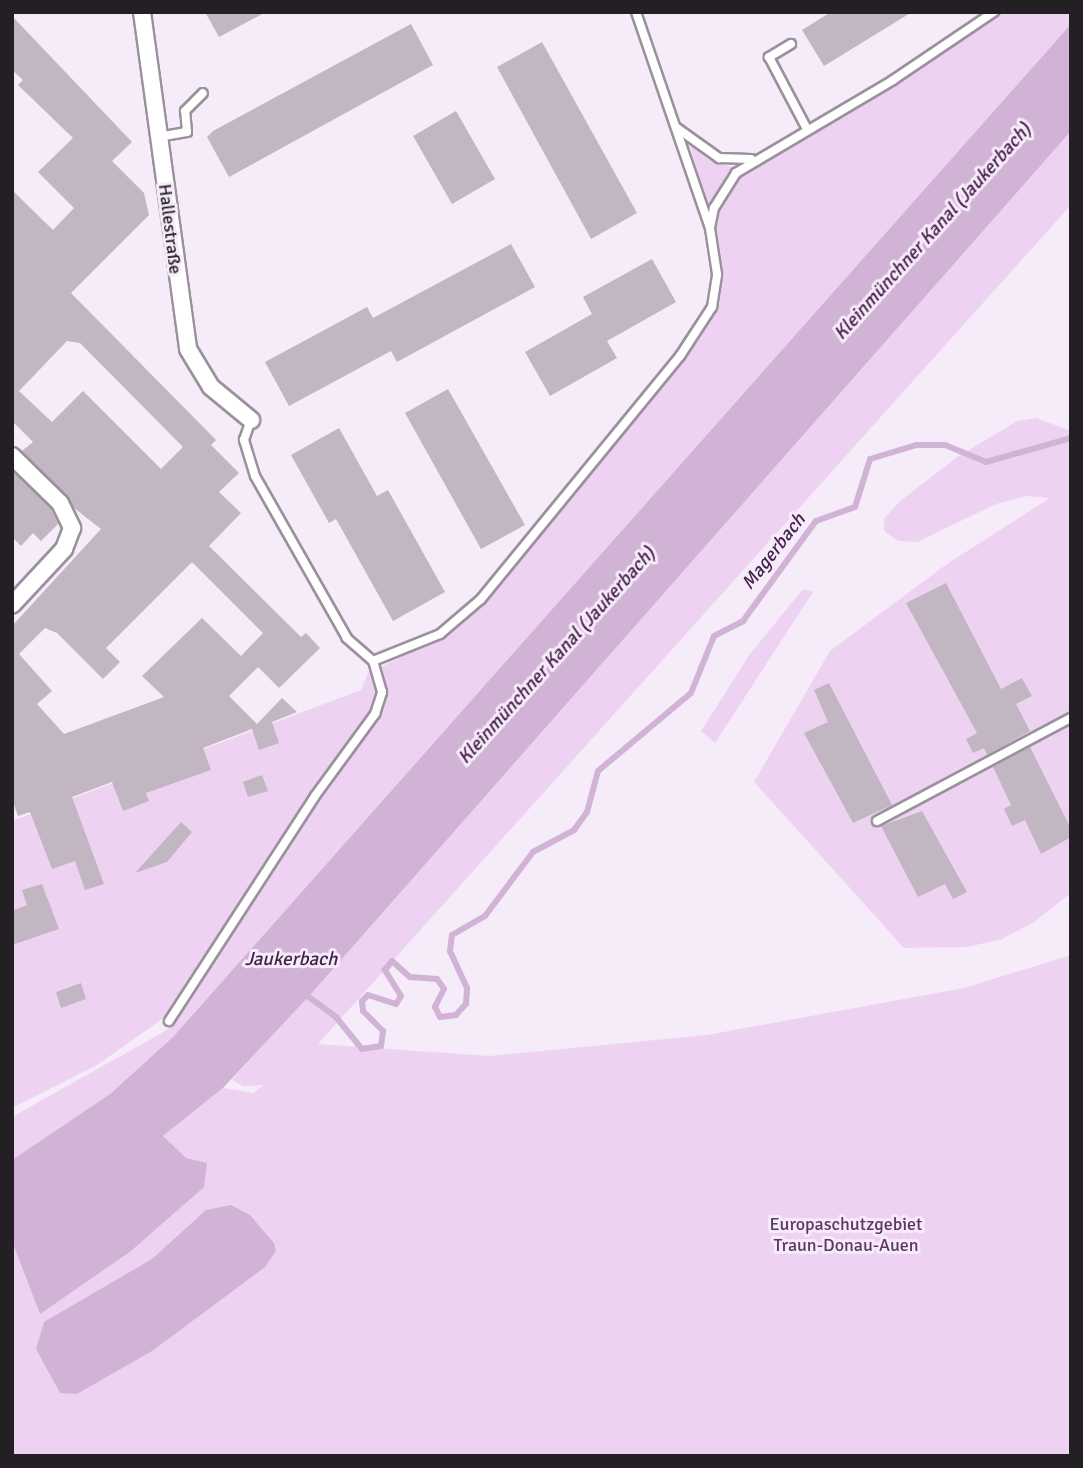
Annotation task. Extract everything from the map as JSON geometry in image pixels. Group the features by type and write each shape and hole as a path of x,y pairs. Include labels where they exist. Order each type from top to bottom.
{"street":[{"name":"Hallestraße","path":"142,12 188,349 211,387 251,420"},
{"path":"12,456 60,503 72,528 64,549 12,604"}],"lane":[{"path":"373,661 440,634 481,599 642,405 712,307 717,274 710,228 636,12"},
{"path":"710,228 724,190 751,159 807,129 994,12"},
{"path":"791,44 769,57 807,129"},
{"path":"158,137 187,132 185,111 203,93"},
{"path":"674,124 719,158 751,159"},
{"path":"169,1021 315,796 375,714 382,692 373,661 347,638 266,498 245,449 251,420"},
{"path":"877,821 1071,718"}],"green space":[{"path":"1001,12 1071,12 1071,24 173,1037 110,1094 12,1160 12,1117 167,1030 316,800 383,708 381,667 453,631 490,596 692,347 719,297 715,220 735,182 754,165 915,72"},
{"name":"Europaschutzgebiet Traun-Donau-Auen","path":"1071,131 1071,205 318,1044 489,1056 707,1035 964,988 1071,955 1071,1456 12,1456 12,1241 26,1270 163,1136 223,1088 253,1093 264,1085 243,1086 232,1080"},
{"path":"690,146 714,163 734,167 707,206"},
{"path":"1036,418 1071,431 1071,893 1034,922 1002,939 967,947 904,948 754,782 830,651 947,564 1050,498 1026,496 996,504 917,542 898,541 884,531 884,519 900,501 956,458 1017,421"},
{"path":"803,589 813,592 715,743 701,731 750,654"},
{"path":"370,668 379,689 375,707 162,1019 97,1065 12,1108 12,821 361,690"}],"water":[{"name":"Jaukerbach","path":"1071,24 1071,131 310,995 223,1088 163,1136 186,1158 207,1163 204,1187 131,1251 40,1314 12,1241 12,1160 110,1094 173,1037"},
{"path":"231,1205 250,1215 274,1243 276,1251 265,1267 152,1351 77,1394 60,1393 36,1349 44,1322 152,1259 206,1210"}],"building":[{"path":"205,12 266,12 219,37"},
{"path":"831,12 912,12 824,66 802,30"},
{"path":"12,16 132,142 112,161 144,193 149,215 71,293 216,440 211,445 239,473 219,492 241,513 209,546 301,637 306,633 320,648 279,688 258,667 229,696 257,724 282,698 297,712 272,722 279,743 259,750 252,729 203,748 211,770 146,793 149,801 123,811 112,782 72,797 104,884 85,890 75,861 52,869 30,812 18,816 12,799 12,626 101,529 74,508 22,451 33,442 12,421 12,190 53,230 74,208 38,172 73,138 18,85 23,80 12,70","holes":["67,341 80,343 183,447 161,469 83,391 52,422 19,391","192,562 263,633 241,656 202,618 142,676 164,697 64,734 37,704 52,691 19,654 45,628 57,633 103,679 120,662 106,648"]},
{"path":"411,24 433,65 229,177 207,137 213,131"},
{"path":"542,42 637,213 591,239 497,67"},
{"path":"456,111 495,179 452,204 413,136"},
{"path":"511,244 535,287 397,362 391,351 289,406 265,362 367,307 373,318"},
{"path":"652,259 676,302 607,341 617,358 550,396 525,352 592,314 583,297"},
{"path":"448,389 525,525 481,549 405,413"},
{"path":"339,428 377,496 388,490 445,592 393,621 336,519 329,523 291,455"},
{"path":"12,471 51,509 58,524 41,541 33,533 21,546 12,537"},
{"path":"946,583 1001,689 1022,678 1032,696 1016,704 1030,731 987,755 984,748 973,753 966,739 977,733 906,603"},
{"path":"829,683 892,805 853,823 804,733 828,722 814,690"},
{"path":"1030,747 1071,829 1071,837 1041,854 1025,820 1012,826 1004,809 1011,805 993,767"},
{"path":"262,775 268,791 248,797 243,782"},
{"path":"922,811 967,892 953,899 945,884 918,897 881,826"},
{"path":"181,822 192,832 167,862 135,873"},
{"path":"42,884 59,929 12,945 12,911 27,905 22,890"},
{"path":"81,983 86,999 61,1008 56,992"}],"waterway":[{"name":"Magerbach","path":"302,992 336,1017 362,1049 381,1046 383,1031 363,1011 362,1001 368,995 396,1004 401,996 385,970 392,961 410,977 437,979 444,989 435,1007 440,1017 456,1015 466,1004 467,988 450,951 452,935 485,916 533,852 574,830 587,812 598,771 691,693 714,636 743,621 816,521 855,507 870,459 916,445 945,445 986,462 1071,438"}],"water label":[{"name":"Kleinmünchner Kanal (Jaukerbach)","path":"933,232"},
{"name":"Kleinmünchner Kanal (Jaukerbach)","path":"557,656"}]}
